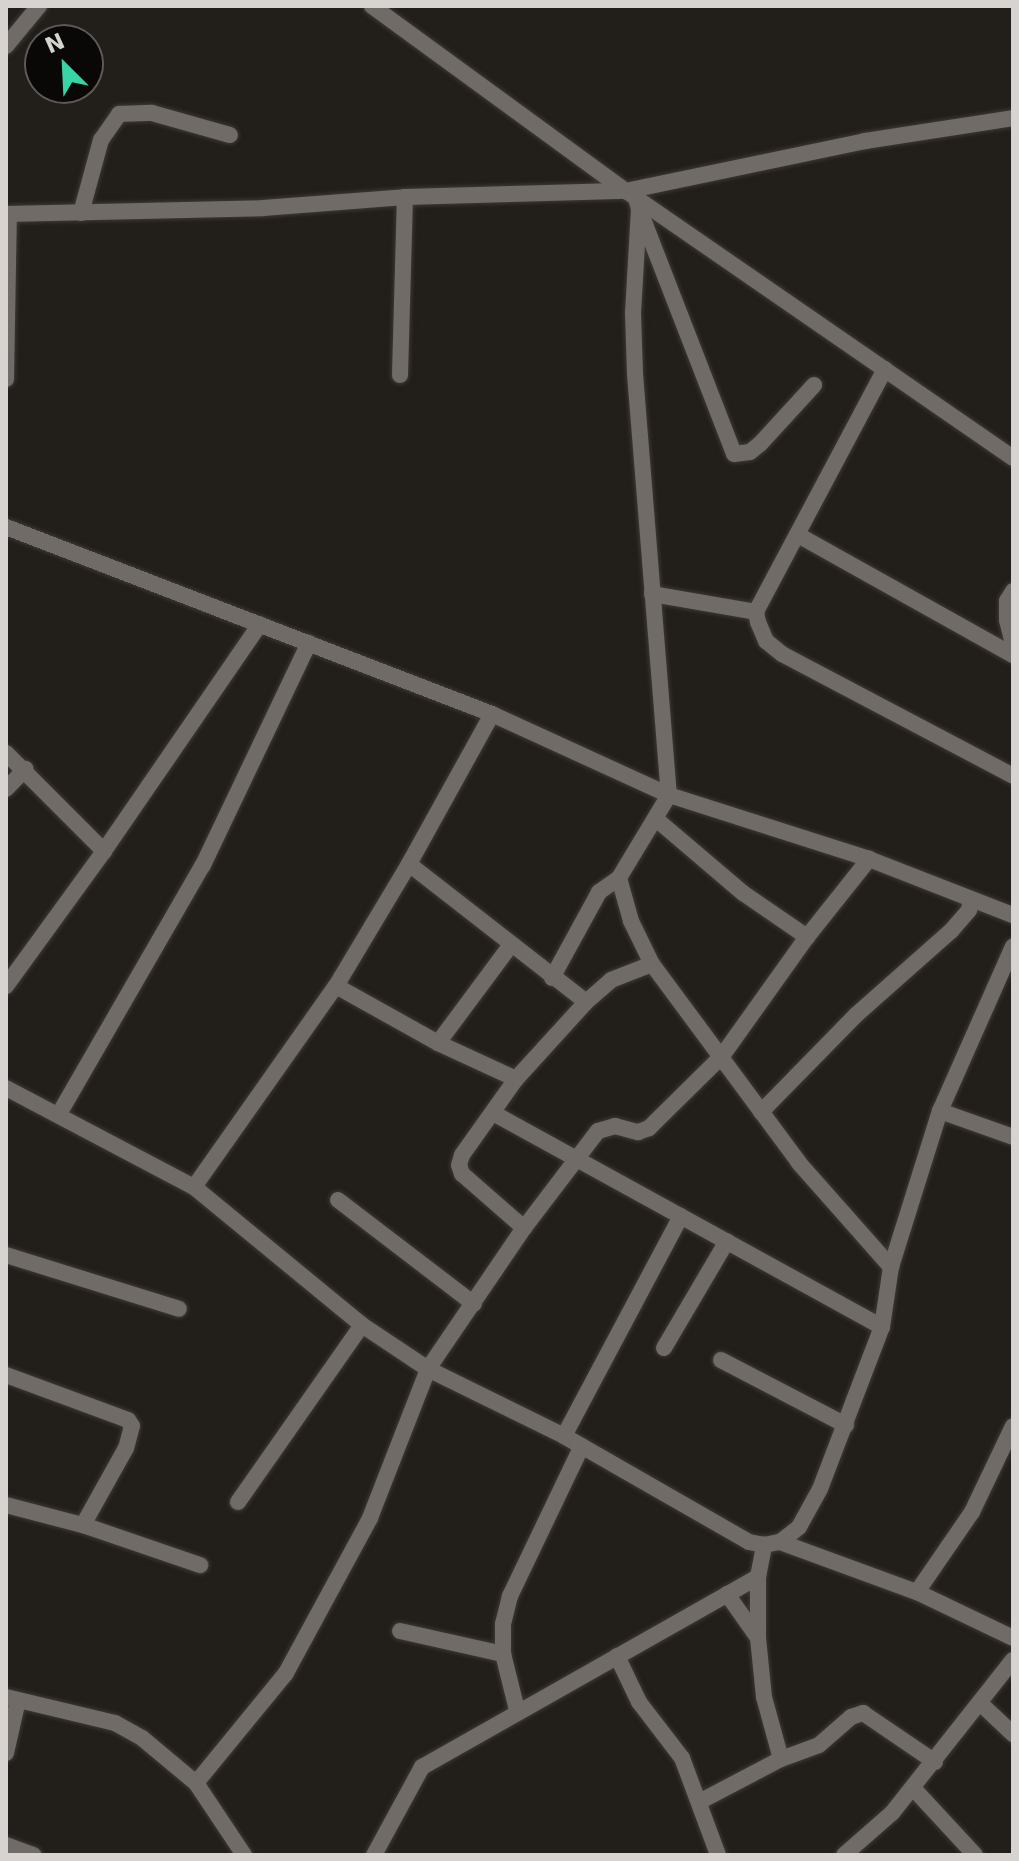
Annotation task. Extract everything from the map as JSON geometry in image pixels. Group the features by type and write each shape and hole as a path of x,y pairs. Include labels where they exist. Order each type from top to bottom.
{"street":[{"path":"6,46 39,6"},
{"path":"372,6 633,198 1013,458"},
{"path":"81,213 101,140 119,114 152,113 230,135"},
{"path":"6,379 8,214 263,208 405,197 633,198 865,141 1013,118"},
{"path":"400,375 405,197"},
{"path":"633,198 734,454 750,452 760,444 814,385"},
{"path":"552,978 599,892 619,878 669,795 633,313 633,198"},
{"path":"885,369 756,612 766,641 782,654 1013,776"},
{"path":"6,527 492,714 669,795 869,859 1013,915"},
{"path":"798,535 1013,655"},
{"path":"1013,591 1007,601 1007,620 1013,644"},
{"path":"652,594 756,612"},
{"path":"6,986 104,851 260,624"},
{"path":"59,1114 203,865 309,643"},
{"path":"194,1187 336,986 409,864 492,714"},
{"path":"6,753 104,851"},
{"path":"6,789 25,769"},
{"path":"656,819 743,893 807,937"},
{"path":"196,1783 286,1673 351,1559 428,1369 524,1228 605,1127 638,1132 649,1128 722,1056 807,937 869,859"},
{"path":"409,864 510,946 586,1002"},
{"path":"619,878 631,921 652,964 799,1163 891,1267"},
{"path":"761,1112 866,1004 951,931 969,910 971,899"},
{"path":"438,1043 510,946"},
{"path":"781,1759 764,1697 758,1638 758,1577 772,1543 799,1527 820,1489 846,1425 882,1327 891,1267 940,1111 1013,946"},
{"path":"524,1228 473,1184 459,1165 516,1079 586,1002 611,980 652,964"},
{"path":"336,986 438,1043 516,1079"},
{"path":"7,1091 59,1114 194,1187 362,1325 428,1369 564,1436 749,1542 772,1543 917,1592 1013,1638"},
{"path":"940,1111 1013,1137"},
{"path":"493,1113 882,1327"},
{"path":"338,1200 474,1304"},
{"path":"564,1436 681,1216"},
{"path":"664,1348 727,1241"},
{"path":"6,1255 179,1309"},
{"path":"238,1502 362,1325"},
{"path":"721,1360 846,1425"},
{"path":"6,1375 128,1420 132,1426 126,1448 83,1525"},
{"path":"917,1592 972,1512 1013,1426"},
{"path":"517,1710 503,1654 503,1624 510,1596 582,1446"},
{"path":"6,1505 83,1525 200,1565"},
{"path":"374,1855 422,1767 517,1710 758,1577"},
{"path":"727,1594 758,1638"},
{"path":"400,1631 503,1654"},
{"path":"617,1656 639,1702 682,1758 718,1855"},
{"path":"844,1855 883,1822 913,1788 1013,1660"},
{"path":"6,1753 12,1699 115,1723 142,1738 196,1783 244,1855"},
{"path":"981,1704 1013,1734"},
{"path":"699,1802 781,1759 819,1745 851,1717 863,1713 935,1762"},
{"path":"913,1788 975,1855"},
{"path":"6,1845 33,1855"}]}
